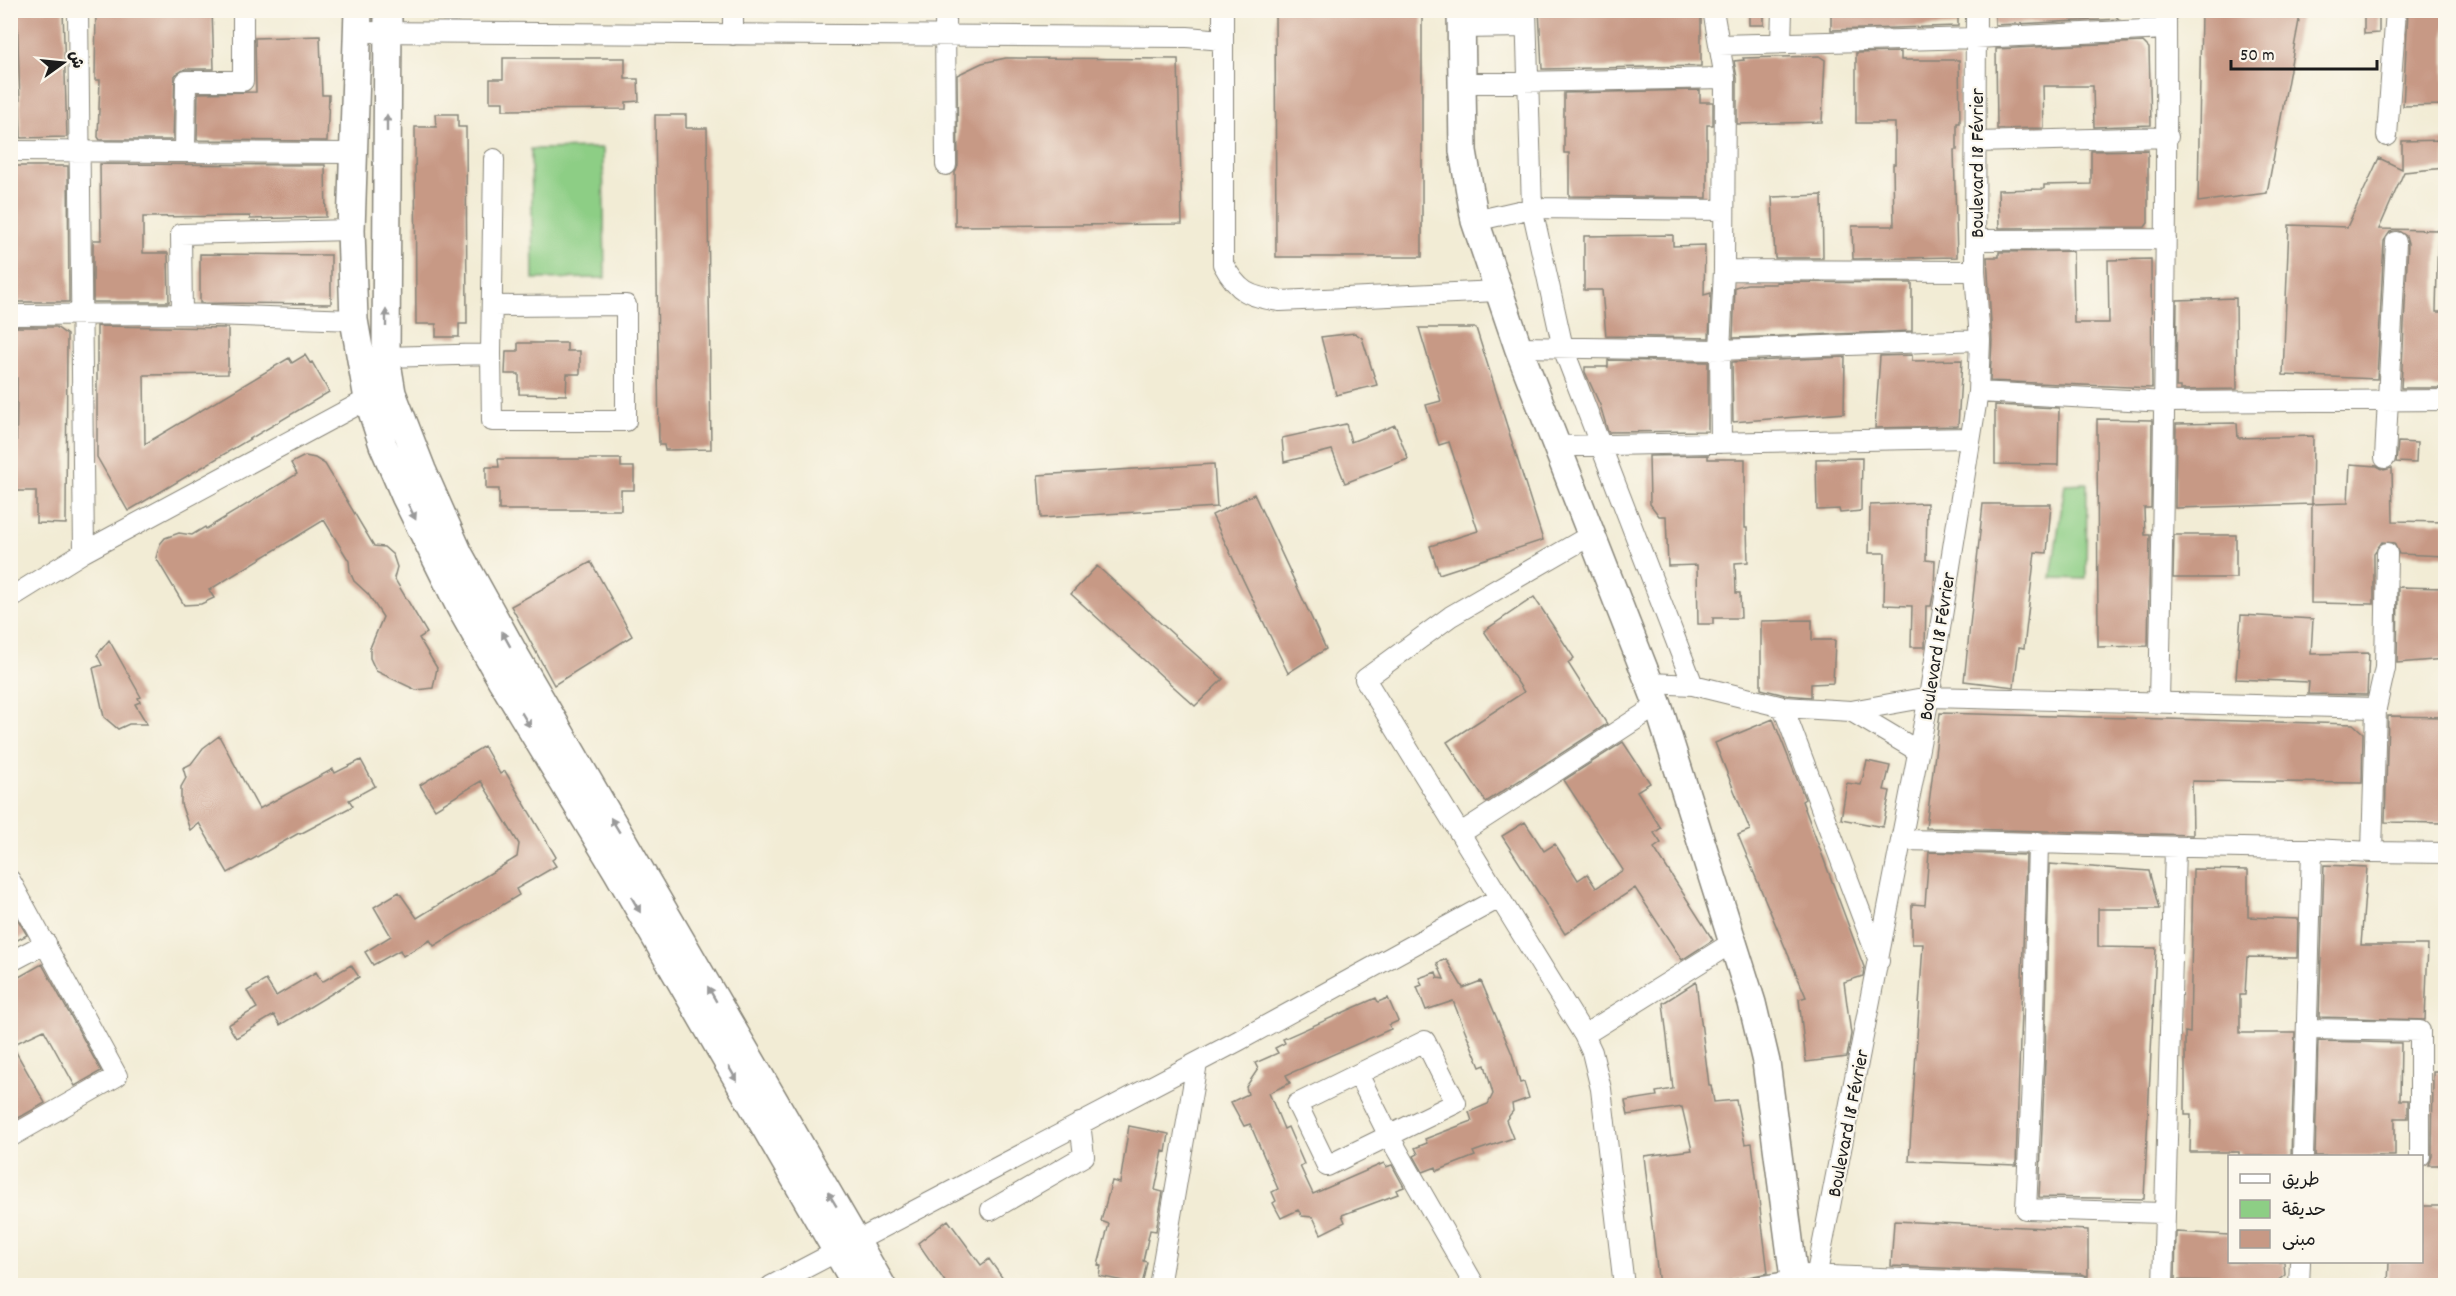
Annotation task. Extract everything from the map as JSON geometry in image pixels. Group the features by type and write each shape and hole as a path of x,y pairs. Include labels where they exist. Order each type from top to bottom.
{"street":[{"path":"78,10 84,552"},
{"path":"185,152 186,81 243,81 243,10"},
{"path":"733,10 733,35"},
{"path":"945,10 946,165"},
{"path":"1223,10 1223,264 1233,283 1248,294 1280,301 1498,291"},
{"path":"1713,10 1725,78 1724,270 1720,350 1721,443"},
{"path":"1781,43 1782,10"},
{"name":"Boulevard 18 Février","path":"1802,1278 1879,961 1929,697 1978,392 1980,340 1976,271 1976,10"},
{"path":"2387,136 2396,10"},
{"path":"1693,685 1563,348 1533,207 1526,19 1461,19 1463,151 1475,220 1518,347 1654,694 1733,942 1766,1062 1802,1278 2081,1286"},
{"path":"1719,45 1975,38 2166,20 2168,137 2166,402 2159,702"},
{"path":"380,396 354,320 351,230 358,21 733,35 1187,37 1223,40"},
{"path":"388,22 386,357 380,396 383,445 410,475 429,548 512,675 846,1245 882,1286"},
{"path":"1462,83 1528,84 1725,78"},
{"path":"1977,142 2168,137"},
{"path":"10,151 354,153"},
{"path":"492,306 626,305 626,421 492,421 490,354 494,159"},
{"path":"1475,220 1533,207 1724,210"},
{"path":"182,314 181,234 351,230"},
{"path":"1976,240 2166,239"},
{"path":"2385,458 2390,401 2396,242"},
{"path":"1724,270 1976,271"},
{"path":"10,315 182,314 354,320"},
{"path":"1518,347 1720,350 1980,340"},
{"path":"386,357 490,354"},
{"path":"1978,392 2166,402 2445,400"},
{"path":"10,598 84,552 380,396"},
{"path":"1557,446 1970,438"},
{"path":"1591,536 1451,616 1365,680 1584,1035 1595,1061 1601,1089 1624,1286"},
{"path":"2372,852 2376,708 2385,668 2387,553"},
{"path":"1461,833 1654,694 1693,685 1783,707 1851,711 1929,697 2376,708"},
{"path":"1783,707 1879,961"},
{"path":"1851,711 1918,751"},
{"path":"1902,840 2445,853"},
{"path":"2038,842 2033,1060 2026,1209 2163,1213"},
{"path":"2163,1286 2163,1213 2175,848"},
{"path":"2303,1155 2312,849"},
{"path":"10,879 117,1076 10,1137"},
{"path":"771,1286 1197,1063 1499,898"},
{"path":"1584,1035 1733,942"},
{"path":"10,962 46,943"},
{"path":"2307,1029 2420,1031 2420,1155"},
{"path":"1425,1041 1456,1103 1327,1166 1297,1104 1358,1074 1425,1041"},
{"path":"1159,1286 1197,1063"},
{"path":"1358,1074 1389,1136 1475,1286"},
{"path":"991,1210 1084,1156 1080,1123"},
{"path":"846,1245 857,1286"},
{"path":"2299,1286 2300,1263"}],"lane":[{"path":"1728,1286 1802,1278"}],"green space":[{"path":"603,148 605,278 533,279 531,149"},
{"path":"2087,483 2086,579 2051,578 2065,484"}],"building":[{"path":"17,10 63,10 67,137 21,138"},
{"path":"96,10 212,10 214,69 185,69 175,75 173,140 100,140 98,137 100,80 95,80"},
{"path":"1275,10 1422,10 1422,257 1276,257"},
{"path":"1539,10 1701,11 1701,66 1542,69"},
{"path":"1749,10 1764,10 1764,25 1749,25"},
{"path":"1831,10 1958,10 1958,26 1831,30"},
{"path":"1995,10 2109,10 2119,19 1995,25"},
{"path":"2201,10 2301,10 2267,193 2198,202"},
{"path":"2364,10 2379,10 2379,33 2364,34"},
{"path":"2408,10 2445,10 2445,105 2403,106"},
{"path":"320,36 322,95 329,95 327,141 197,140 198,93 256,92 255,38"},
{"path":"2143,42 2149,48 2151,125 2094,127 2093,86 2043,86 2044,128 1997,129 1996,49"},
{"path":"1901,52 1901,60 1959,60 1960,123 1957,123 1957,150 1954,150 1957,257 1853,259 1852,226 1894,226 1893,164 1895,164 1895,123 1856,123 1856,53"},
{"path":"1819,56 1825,60 1822,122 1737,124 1737,78 1734,61 1744,60 1743,58"},
{"path":"503,58 625,58 625,79 638,79 639,101 626,102 626,109 503,110 503,102 490,102 490,79 503,79"},
{"path":"1006,58 1178,59 1182,224 955,226 955,172 958,165 957,75 982,63"},
{"path":"1700,90 1700,102 1713,102 1713,125 1707,125 1707,198 1569,196 1569,153 1564,153 1564,93"},
{"path":"435,114 458,114 458,127 466,127 467,324 459,324 459,337 436,337 436,324 416,324 415,127 436,127"},
{"path":"655,115 686,115 686,128 707,128 711,449 665,450 664,445 659,445"},
{"path":"2445,140 2445,168 2404,172 2379,229 2438,230 2436,312 2445,312 2445,388 2401,388 2408,243 2406,236 2397,230 2390,232 2384,241 2377,379 2283,375 2289,225 2347,227 2379,158 2402,169 2402,141"},
{"path":"2148,150 2148,223 2145,227 1999,228 1998,190 2044,189 2044,185 2091,184 2091,151"},
{"path":"100,164 325,165 326,217 250,219 250,216 143,217 143,253 168,253 169,302 93,302 93,240 101,240"},
{"path":"10,166 68,166 69,302 10,302 10,253 17,253 18,219 10,219"},
{"path":"1822,195 1823,258 1775,258 1772,197"},
{"path":"1673,235 1673,246 1705,245 1704,295 1711,293 1709,338 1606,336 1602,290 1584,290 1584,236"},
{"path":"2073,251 2074,323 2109,323 2108,260 2151,259 2152,388 1990,381 1992,340 1987,257 1999,257 1999,252"},
{"path":"200,254 331,255 331,304 200,303"},
{"path":"1776,282 1912,283 1912,331 1733,338 1735,287 1747,284 1776,284"},
{"path":"2236,298 2237,389 2180,390 2180,387 2176,387 2177,300"},
{"path":"97,326 228,328 228,374 144,375 145,444 289,358 292,363 305,355 310,363 312,362 329,392 128,511 97,457"},
{"path":"10,327 56,327 67,335 66,524 36,523 36,491 16,491 17,378 10,378"},
{"path":"1419,328 1476,328 1543,540 1439,574 1430,546 1478,531 1449,442 1439,445 1426,405 1441,401"},
{"path":"1355,333 1362,338 1377,385 1336,395 1321,337"},
{"path":"518,343 567,343 567,351 580,351 580,374 567,374 566,395 519,394 519,374 505,374 506,351 518,351"},
{"path":"1912,355 1912,361 1962,360 1958,426 1875,428 1880,356"},
{"path":"1845,357 1844,413 1733,422 1732,362"},
{"path":"1608,360 1708,362 1708,431 1608,432 1585,367 1608,367"},
{"path":"1995,405 2059,408 2058,465 1995,464"},
{"path":"2097,419 2152,420 2151,508 2144,508 2145,535 2150,535 2148,646 2098,647"},
{"path":"2237,423 2238,438 2313,436 2312,504 2175,508 2176,424"},
{"path":"1346,424 1351,442 1395,425 1408,459 1345,483 1332,450 1284,462 1282,438"},
{"path":"2398,442 2417,443 2416,463 2396,462"},
{"path":"1708,455 1708,459 1745,459 1745,528 1747,528 1748,562 1735,563 1736,593 1740,593 1741,618 1713,618 1713,624 1698,624 1697,565 1668,566 1666,516 1659,516 1650,504 1649,456"},
{"path":"305,456 315,458 325,464 374,546 384,547 393,555 397,567 394,578 427,633 419,638 437,668 433,688 416,690 376,671 370,658 370,648 383,617 368,594 354,581 349,561 324,520 209,590 214,598 201,604 184,605 156,558 160,544 165,538 179,533 192,535 205,527 206,529 297,474 291,463"},
{"path":"1862,458 1861,511 1840,513 1839,509 1817,510 1816,459"},
{"path":"498,459 621,459 621,467 634,467 634,490 621,490 621,510 499,510 499,489 486,489 486,467 499,467"},
{"path":"1214,464 1217,507 1041,518 1038,475"},
{"path":"2350,464 2377,466 2384,470 2392,468 2393,521 2445,522 2445,556 2399,554 2394,543 2382,542 2374,553 2374,604 2311,603 2312,504 2348,503"},
{"path":"1254,494 1326,649 1288,673 1212,515"},
{"path":"1927,503 1926,560 1935,561 1934,590 1931,606 1926,606 1925,647 1911,647 1912,606 1884,605 1885,553 1869,553 1870,505"},
{"path":"1983,504 2051,504 2047,553 2035,552 2024,648 2019,647 2014,687 1964,681"},
{"path":"2174,535 2236,535 2236,578 2173,578"},
{"path":"591,562 632,636 554,685 511,606"},
{"path":"1097,566 1223,679 1195,706 1071,594"},
{"path":"2398,587 2445,588 2445,659 2397,663"},
{"path":"1534,597 1574,658 1568,663 1607,724 1486,802 1447,742 1524,692 1484,631"},
{"path":"2241,615 2313,619 2311,654 2369,653 2367,695 2308,694 2309,682 2236,679"},
{"path":"1812,620 1812,640 1835,640 1833,683 1811,684 1811,697 1785,695 1761,689 1761,621"},
{"path":"109,640 141,697 138,698 140,702 135,704 147,724 129,724 118,729 104,717 93,668 102,665 97,655"},
{"path":"1940,713 2353,724 2363,733 2362,783 2192,781 2193,835 1926,828"},
{"path":"2388,716 2445,717 2445,823 2385,822"},
{"path":"1773,719 1805,799 1802,801 1864,967 1863,976 1844,982 1851,1034 1847,1057 1806,1062 1799,999 1806,997 1738,835 1750,830 1715,743"},
{"path":"219,736 259,809 333,769 335,773 361,760 375,786 349,800 353,806 228,873 199,823 190,830 181,804 181,787 186,778 183,768 191,764 203,748"},
{"path":"1623,742 1650,783 1637,791 1661,828 1654,833 1661,843 1654,848 1713,940 1682,960 1635,888 1565,934 1502,836 1525,822 1544,851 1555,844 1578,880 1587,874 1596,888 1623,870 1564,780"},
{"path":"484,746 500,774 505,771 556,857 552,860 556,866 516,889 519,895 434,946 430,940 403,956 400,950 373,965 365,952 391,936 374,907 399,892 417,918 517,857 519,844 481,781 435,809 420,785"},
{"path":"1867,761 1890,766 1884,790 1890,791 1883,827 1841,819 1847,783 1861,785"},
{"path":"1929,852 2026,855 2016,1165 1909,1161 1923,944 1912,944 1912,904 1925,905"},
{"path":"2049,864 2149,871 2159,909 2098,909 2098,947 2156,948 2144,1199 2039,1197 2045,1061"},
{"path":"2324,865 2367,867 2361,945 2428,945 2425,1020 2319,1017"},
{"path":"2193,869 2248,870 2248,917 2298,919 2297,958 2247,957 2245,995 2240,995 2240,1033 2295,1033 2291,1155 2190,1152 2191,1115 2185,1115 2185,1032 2190,1033"},
{"path":"10,906 27,935 10,944"},
{"path":"1446,959 1463,988 1481,981 1512,1054 1520,1083 1524,1082 1529,1098 1512,1104 1513,1111 1506,1120 1513,1138 1473,1152 1475,1156 1437,1171 1436,1167 1423,1172 1414,1156 1418,1154 1415,1148 1427,1143 1425,1139 1472,1121 1469,1112 1488,1104 1493,1094 1485,1065 1480,1067 1453,1001 1426,1010 1417,987 1422,985 1419,978 1436,972 1438,978 1444,979 1437,963"},
{"path":"42,964 101,1071 75,1086 44,1030 12,1045 45,1103 15,1120 10,1113 10,982"},
{"path":"351,965 359,977 280,1025 274,1015 236,1038 228,1025 257,1008 247,991 266,980 276,996 316,972 322,982"},
{"path":"1696,982 1709,1085 1711,1085 1714,1102 1736,1100 1745,1144 1752,1143 1768,1273 1704,1286 1659,1286 1644,1156 1692,1150 1682,1107 1628,1115 1625,1101 1657,1096 1656,1092 1673,1089 1663,1003"},
{"path":"1376,998 1378,1002 1388,998 1398,1021 1389,1025 1391,1029 1286,1075 1290,1083 1269,1093 1284,1129 1288,1127 1304,1164 1300,1166 1313,1194 1384,1163 1386,1167 1392,1165 1404,1187 1396,1190 1398,1194 1342,1215 1345,1222 1321,1234 1313,1217 1302,1216 1298,1210 1281,1218 1273,1203 1276,1201 1272,1192 1278,1189 1250,1124 1244,1126 1231,1102 1248,1094 1246,1087 1258,1069 1255,1063 1278,1053 1275,1048 1285,1043 1283,1039"},
{"path":"2318,1041 2401,1043 2400,1100 2408,1100 2408,1118 2395,1118 2395,1155 2315,1155"},
{"path":"2433,1072 2445,1072 2445,1165 2429,1165 2432,1156"},
{"path":"1129,1126 1169,1134 1155,1190 1163,1192 1156,1231 1150,1230 1143,1261 1147,1262 1142,1285 1099,1276 1101,1266 1098,1265 1109,1224 1101,1221 1112,1181 1120,1183"},
{"path":"2423,1206 2445,1206 2445,1285 2388,1284 2389,1263 2423,1263"},
{"path":"948,1220 981,1265 989,1259 1008,1286 948,1286 918,1243"},
{"path":"1894,1221 2088,1230 2088,1276 1891,1266"},
{"path":"2176,1232 2228,1235 2228,1263 2284,1263 2285,1275 2276,1282 2175,1280"}]}
